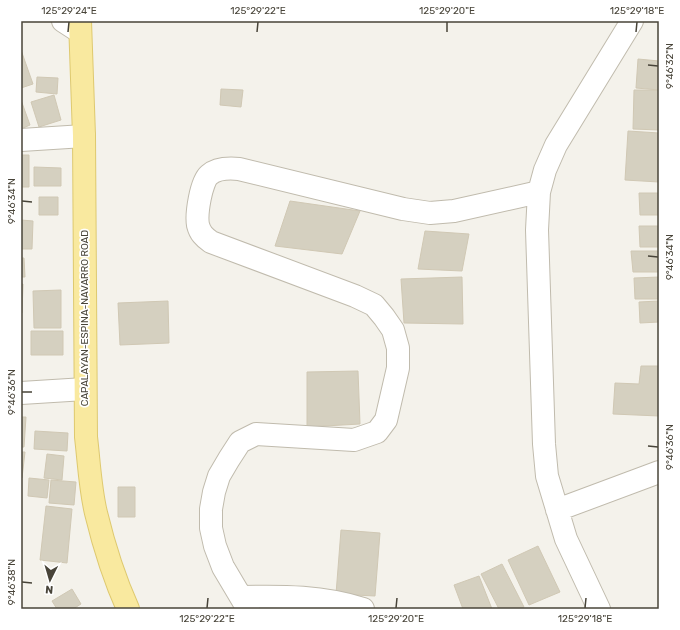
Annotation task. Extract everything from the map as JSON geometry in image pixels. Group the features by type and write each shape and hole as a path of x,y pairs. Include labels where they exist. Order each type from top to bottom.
{"main road":[{"name":"CAPALAYAN-ESPINA-NAVARRO ROAD","path":"74,25 84,136 86,437 96,512 107,553 128,609"}],"street":[{"path":"599,609 566,539 547,476 544,444 538,230 539,192 545,170 556,145 632,21"},
{"path":"21,140 84,136"},
{"path":"363,609 317,598 283,596 245,603 223,567 215,546 211,528 211,509 219,476 229,459 240,442 256,434 354,440 377,432 386,420 398,368 398,348 392,330 374,305 355,296 210,242 203,236 198,225 198,214 204,181 210,174 218,170 228,168 239,169 403,209 430,213 454,212 539,192"},
{"path":"21,393 85,389"},
{"path":"557,510 659,472"}],"building":[{"path":"21,50 33,84 21,88"},
{"path":"638,59 659,61 659,90 636,88"},
{"path":"37,77 58,78 57,94 36,92"},
{"path":"221,89 243,90 241,107 220,105"},
{"path":"634,90 659,90 659,130 633,129"},
{"path":"54,95 61,120 39,127 31,102"},
{"path":"21,100 30,125 21,129"},
{"path":"628,131 659,133 659,182 625,180"},
{"path":"21,155 29,155 29,187 21,187"},
{"path":"34,167 61,168 61,186 34,186"},
{"path":"639,193 659,193 659,215 640,215"},
{"path":"39,197 58,197 58,215 39,215"},
{"path":"290,201 360,211 342,254 275,246"},
{"path":"21,220 33,221 32,249 21,249"},
{"path":"639,226 659,226 659,247 640,247"},
{"path":"425,231 469,234 462,271 418,269"},
{"path":"631,251 659,251 659,272 633,272"},
{"path":"21,258 24,258 25,277 21,277"},
{"path":"462,277 463,324 404,323 401,279"},
{"path":"659,277 659,299 635,299 634,278"},
{"path":"21,284 23,284 22,313 21,313"},
{"path":"61,290 61,328 34,328 33,291"},
{"path":"168,301 169,343 120,345 118,303"},
{"path":"659,301 659,322 640,323 639,302"},
{"path":"31,331 63,331 63,355 31,355"},
{"path":"641,366 659,366 659,416 613,414 615,383 639,384"},
{"path":"358,371 360,424 307,427 307,372"},
{"path":"21,417 26,417 24,447 21,447"},
{"path":"35,431 68,433 67,451 34,449"},
{"path":"21,452 25,452 22,478 21,477"},
{"path":"47,454 64,456 62,480 44,478"},
{"path":"29,478 49,480 47,498 28,496"},
{"path":"51,480 76,482 74,505 49,503"},
{"path":"118,487 135,487 135,517 118,517"},
{"path":"46,506 72,509 67,563 40,560"},
{"path":"341,530 380,533 375,596 336,594"},
{"path":"538,546 560,592 529,605 508,560"},
{"path":"502,564 524,607 519,609 499,609 481,574"},
{"path":"479,576 492,609 463,609 454,585"},
{"path":"72,589 81,604 73,609 57,609 52,601"}]}
